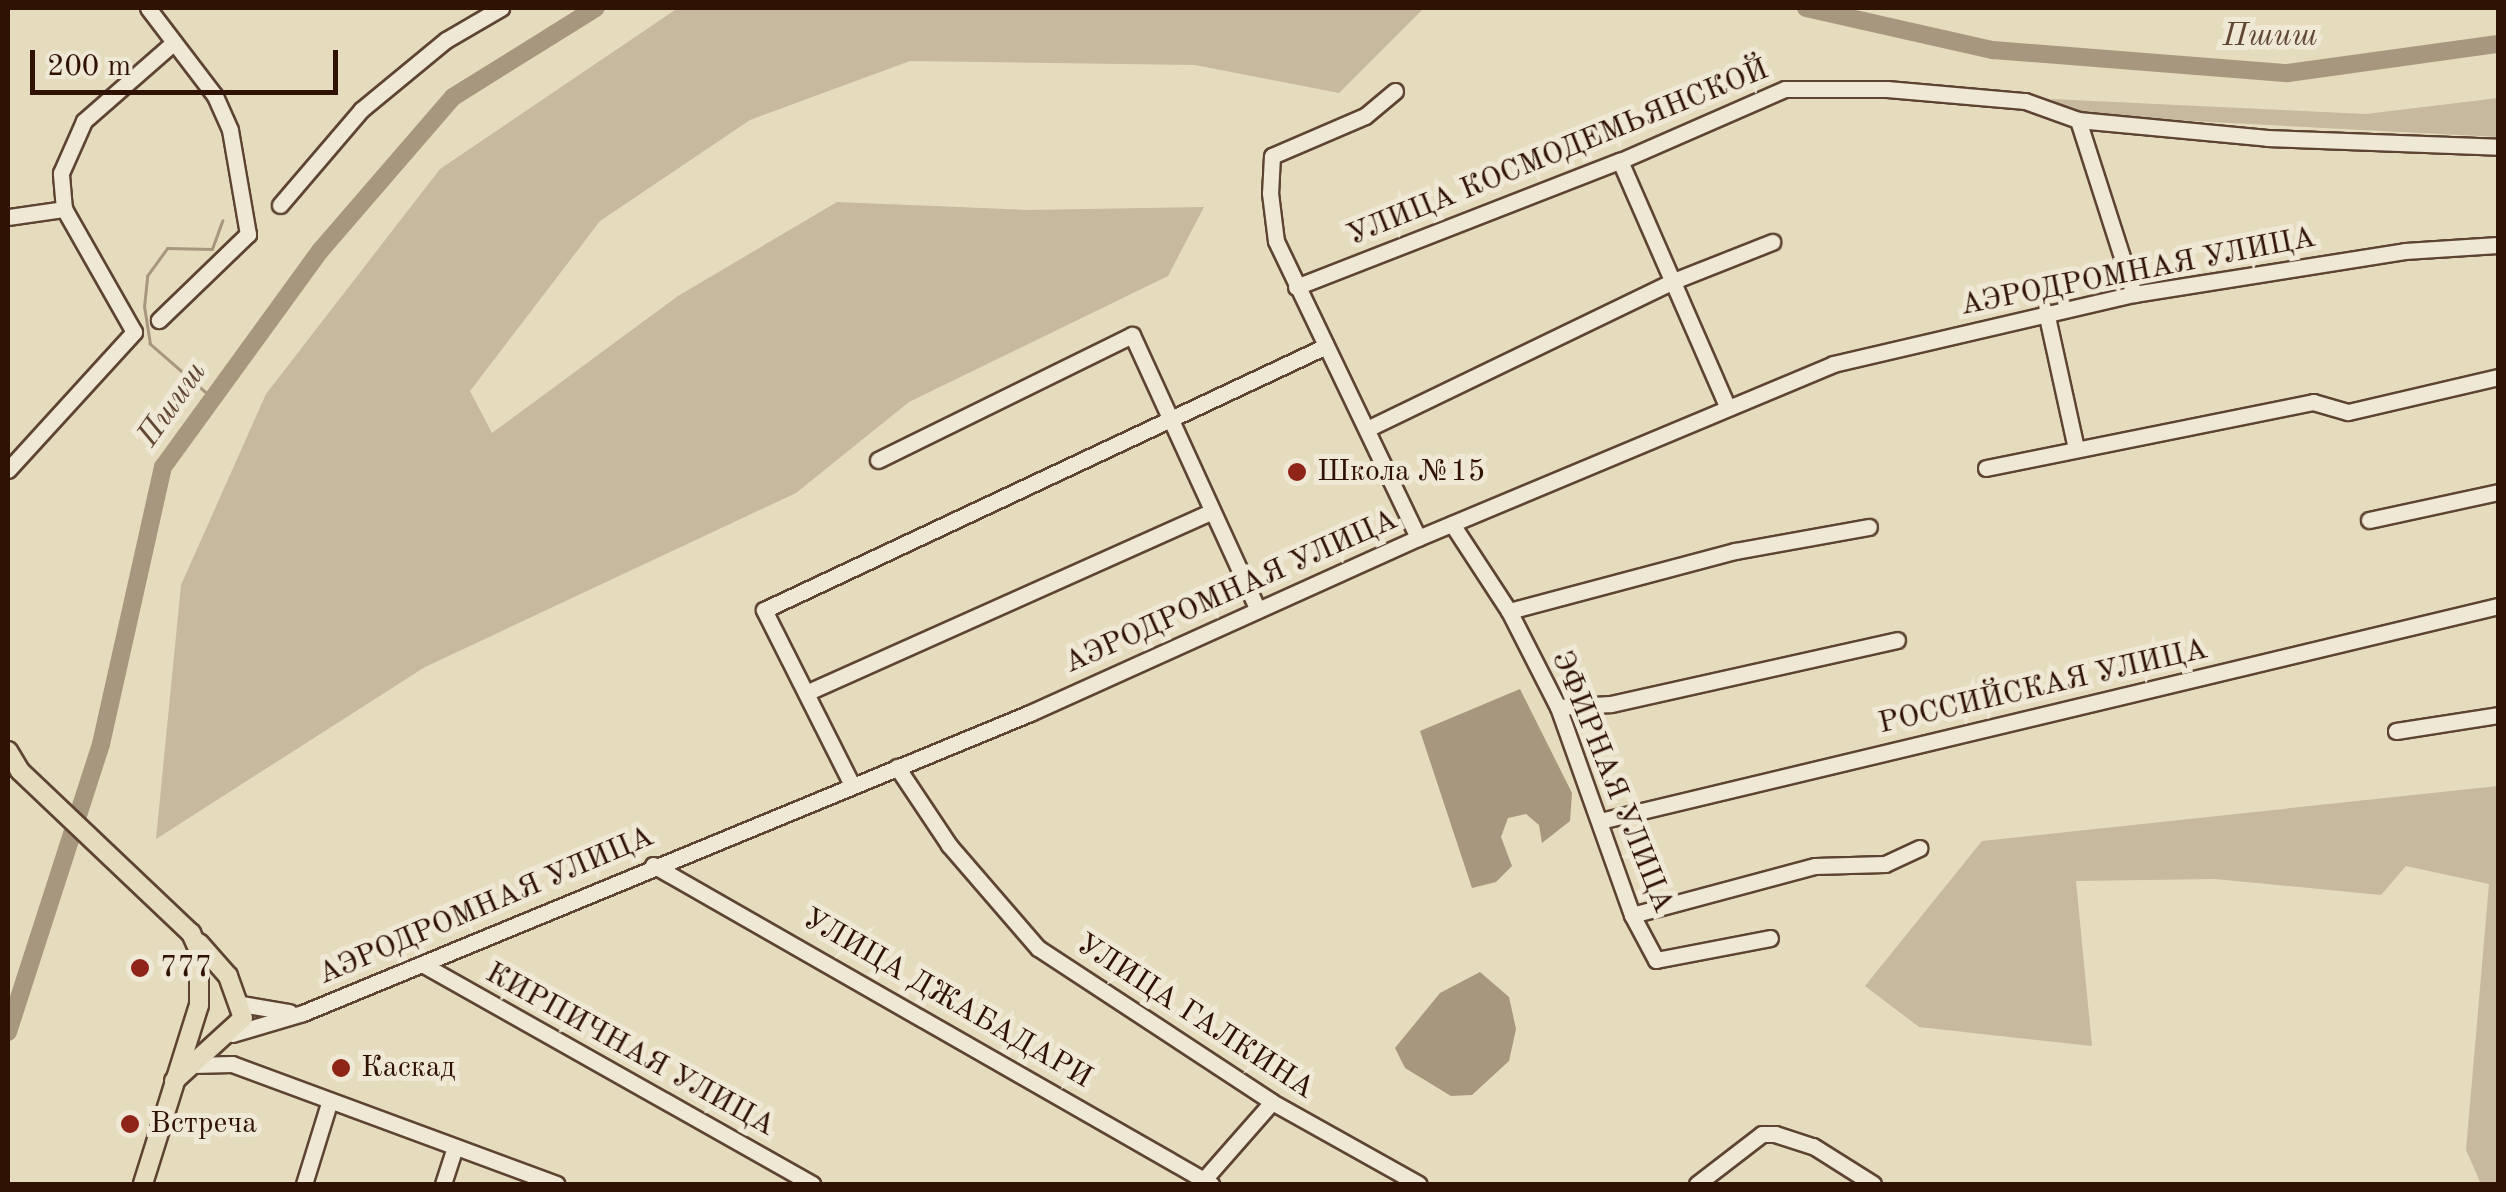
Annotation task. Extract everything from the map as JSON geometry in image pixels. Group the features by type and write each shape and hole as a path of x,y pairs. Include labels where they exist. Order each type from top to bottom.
{"main road":[{"path":"8,750 20,771 139,881 228,976 242,1004 244,1018 232,1034 174,1081"},
{"path":"143,1184 198,1008 203,966 191,933"},
{"path":"198,1008 216,991 242,1004"},
{"path":"198,1008 210,1035 232,1034"}],"street":[{"path":"148,8 214,96 230,130 248,234 160,320"},
{"path":"280,206 373,98 446,40 501,8"},
{"path":"8,470 134,332 64,209 62,173 84,120 172,43"},
{"name":"УЛИЦА КОСМОДЕМЬЯНСКОЙ","path":"1296,287 1620,161 1784,89 1887,89 2025,101 2078,120 2267,138 2498,147"},
{"path":"1395,91 1348,125 1272,156 1276,241 1418,538"},
{"path":"2078,120 2134,294"},
{"path":"1620,161 1727,406"},
{"path":"8,218 64,209"},
{"path":"1366,428 1671,282 1772,242"},
{"name":"АЭРОДРОМНАЯ УЛИЦА","path":"232,1034 303,1013 652,865 852,786 1418,538 1832,364 2134,294 2405,250 2498,245"},
{"path":"2046,312 2076,448"},
{"path":"878,460 1132,335 1258,610"},
{"path":"852,786 764,610 1170,415 1326,346"},
{"path":"1986,468 2313,402 2348,412 2498,377"},
{"path":"2369,520 2498,492"},
{"path":"808,692 1211,512"},
{"name":"ЭФИРНАЯ УЛИЦА","path":"1452,524 1509,611 1558,707 1632,915 1656,960 1770,938"},
{"path":"1509,611 1735,551 1870,527"},
{"name":"РОССИЙСКАЯ УЛИЦА","path":"1600,821 2498,606"},
{"path":"1558,707 1611,704 1897,640"},
{"path":"2396,731 2498,715"},
{"name":"УЛИЦА ГАЛКИНА","path":"897,767 948,845 1038,948 1272,1102 1420,1184"},
{"path":"1632,915 1815,866 1885,864 1920,848"},
{"name":"УЛИЦА ДЖАБАДАРИ","path":"652,865 1205,1183"},
{"name":"КИРПИЧНАЯ УЛИЦА","path":"422,964 812,1184"},
{"name":"АЭРОДРОМНАЯ УЛИЦА","path":"242,1004 303,1013"},
{"path":"192,1065 232,1064 557,1184"},
{"path":"1205,1183 1272,1102"},
{"path":"304,1184 329,1103"},
{"path":"1697,1184 1762,1134 1813,1146 1873,1184"},
{"path":"444,1184 455,1147"}],"shaded area":[{"path":"678,8 1424,8 1339,93 1195,65 910,61 750,120 600,221 470,391 492,433 678,296 837,202 1028,210 1204,207 1168,276 909,402 796,493 425,667 156,839 181,585 266,394 440,169"},
{"path":"2498,98 2498,137 2077,115 2051,99 2366,114"},
{"path":"1520,689 1572,793 1570,821 1542,843 1539,825 1526,814 1508,818 1501,837 1512,866 1496,882 1472,888 1420,731"},
{"path":"2498,786 2498,1184 2481,1184 2466,1150 2489,884 2406,866 2381,895 2215,879 2076,881 2092,1046 1919,1027 1865,986 1982,841"},
{"path":"1480,972 1509,997 1516,1029 1509,1061 1472,1095 1451,1096 1405,1068 1395,1048 1440,993"}],"waterway":[{"name":"Пшиш","path":"8,1032 101,744 163,467 320,251 453,97 596,8"},
{"name":"Пшиш","path":"1806,8 1993,50 2288,73 2498,44"},
{"path":"213,399 150,344 144,307 147,276 167,248 212,249 222,221"}],"place":[{"name":"Школа №15","path":"1297,472"},
{"name":"777","path":"140,968"},
{"name":"Каскад","path":"341,1068"},
{"name":"Встреча","path":"130,1124"}]}
